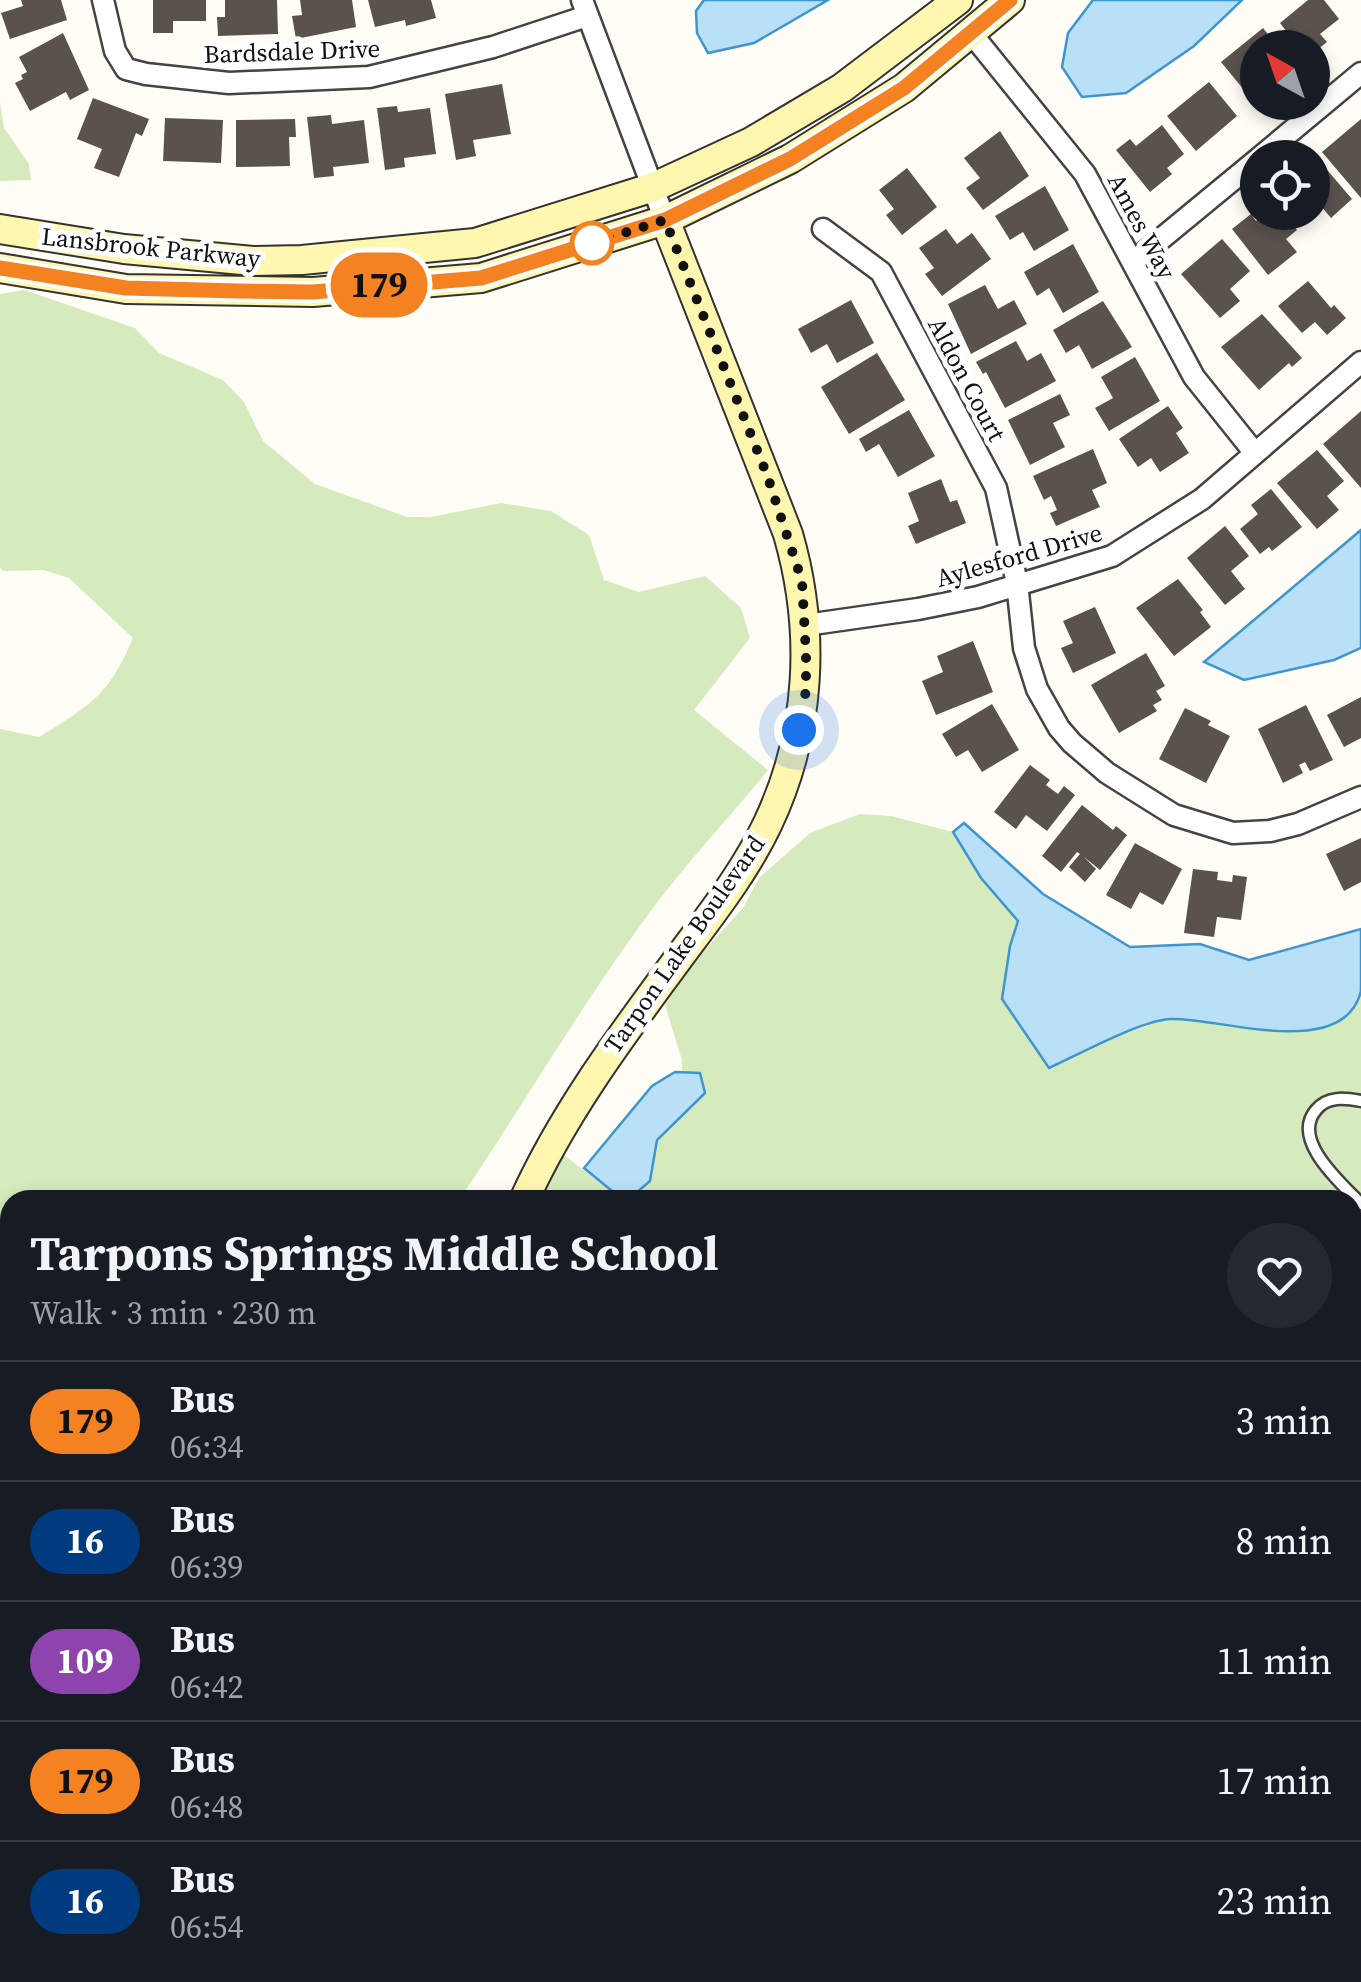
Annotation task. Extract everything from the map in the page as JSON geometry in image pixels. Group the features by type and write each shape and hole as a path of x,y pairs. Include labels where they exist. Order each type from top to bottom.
{"street":[{"name":"Bardsdale Drive","path":"103,0 115,51 126,68 146,74 229,83 369,77 492,47 584,8"},
{"path":"654,188 800,114 893,52 958,0"},
{"name":"Lansbrook Parkway","path":"0,268 126,288 313,292 481,278 665,220 752,179 828,137 904,88 1010,0"},
{"path":"584,8 665,220"},
{"name":"Ames Way","path":"971,33 1085,174 1194,377 1254,452"},
{"path":"1280,140 1361,73"},
{"path":"1133,262 1240,173"},
{"name":"Lansbrook Parkway","path":"0,229 124,249 253,261 302,260 474,243 654,188"},
{"name":"Tarpon Lake Boulevard","path":"530,1190 600,1066 721,900 767,826 799,730 806,690 802,581 788,534 665,220"},
{"name":"Aldon Court","path":"823,229 882,272 996,488 1017,583 1024,648 1037,690 1059,728 1107,773 1174,815 1233,832 1270,831 1298,824 1361,797"},
{"name":"Aylesford Drive","path":"806,625 978,597 1112,556 1202,499 1361,362"}],"lane":[{"path":"1349,1190 1320,1158 1309,1126 1314,1112 1325,1102 1346,1098 1361,1101"}],"green space":[{"path":"0,102 4,128 29,164 31,180 0,181"},
{"path":"24,290 135,328 159,353 223,380 244,402 263,441 315,484 407,517 431,517 501,503 551,511 589,535 604,580 639,592 705,576 741,608 750,638 694,710 768,770 650,912 465,1190 0,1190 0,729 39,737 72,716 106,686 133,638 69,578 44,570 3,571 0,567 0,294"},
{"path":"860,814 891,816 953,832 981,878 1018,921 1010,946 1122,1035 1168,1018 1262,1030 1316,1030 1349,1013 1361,991 1361,1190 640,1190 650,1181 656,1141 700,1074 682,1072 665,1005 694,962 743,908 759,878 810,833"},
{"path":"560,1152 610,1190 540,1190"}],"water":[{"path":"704,0 828,0 754,43 708,53 697,33 696,11"},
{"path":"1093,0 1242,0 1194,46 1126,93 1082,97 1062,67 1068,33"},
{"path":"1361,530 1361,648 1334,660 1244,680 1204,662"},
{"path":"964,823 1043,894 1130,947 1200,944 1249,960 1361,929 1361,991 1350,1013 1331,1025 1306,1031 1277,1031 1171,1019 1127,1032 1049,1068 1002,999 1018,921 981,878 953,832"},
{"path":"675,1072 700,1073 705,1093 657,1140 650,1181 640,1190 611,1190 584,1168 652,1086"}],"building":[{"path":"21,0 61,0 67,20 10,39 1,13 23,6"},
{"path":"153,0 206,0 206,21 173,21 173,33 153,33"},
{"path":"225,0 277,0 278,34 218,36 217,17 225,17"},
{"path":"300,0 352,0 356,27 296,39 292,16 302,15"},
{"path":"368,0 431,0 436,18 406,26 405,20 375,27"},
{"path":"1308,0 1324,0 1339,19 1325,30 1285,30 1280,23"},
{"path":"63,33 89,90 70,100 66,92 30,111 15,83 27,72 19,57"},
{"path":"1240,47 1240,85 1221,62"},
{"path":"1209,82 1237,116 1196,151 1167,116"},
{"path":"502,84 511,134 473,140 476,156 456,160 445,94"},
{"path":"93,98 149,119 142,136 136,133 119,177 94,168 102,149 77,139"},
{"path":"397,106 398,112 430,108 436,154 404,158 405,167 385,170 377,108"},
{"path":"331,115 332,124 364,120 369,163 333,167 334,176 314,178 307,117"},
{"path":"165,118 223,120 221,163 163,161"},
{"path":"295,119 296,137 289,137 290,166 236,167 236,120"},
{"path":"1361,119 1361,198 1330,161 1330,145"},
{"path":"1162,125 1184,154 1167,168 1172,174 1150,192 1116,150 1130,139 1136,146"},
{"path":"1000,131 1029,176 983,210 966,188 980,178 964,158"},
{"path":"907,168 937,207 902,235 886,215 894,209 879,190"},
{"path":"1330,173 1352,199 1330,217"},
{"path":"1045,186 1069,230 1034,251 1023,232 1010,240 995,216"},
{"path":"1240,223 1240,230 1297,230 1286,239 1297,252 1268,275 1232,229"},
{"path":"946,229 957,244 972,233 991,259 942,296 925,274 934,268 919,248"},
{"path":"1222,239 1250,271 1230,289 1240,301 1220,318 1181,274"},
{"path":"1073,244 1099,292 1063,313 1049,288 1037,296 1024,272"},
{"path":"1308,281 1331,308 1334,305 1346,318 1327,335 1315,322 1302,333 1278,306"},
{"path":"985,285 998,309 1014,300 1027,324 971,354 948,304"},
{"path":"851,300 874,343 837,363 827,344 811,353 798,329"},
{"path":"1103,301 1132,347 1092,369 1079,345 1066,353 1053,330"},
{"path":"1262,314 1302,358 1292,367 1289,363 1259,390 1221,347"},
{"path":"1016,341 1027,361 1041,353 1056,381 1005,408 986,372 983,374 976,362"},
{"path":"877,353 905,400 849,434 821,387"},
{"path":"1135,357 1160,401 1109,431 1095,408 1113,398 1101,377"},
{"path":"1060,394 1070,415 1053,423 1065,447 1030,465 1008,420"},
{"path":"1168,406 1183,428 1176,433 1189,453 1160,472 1151,458 1138,467 1119,439"},
{"path":"909,410 935,456 898,477 879,444 866,452 859,439"},
{"path":"1361,411 1361,488 1323,444"},
{"path":"1093,449 1107,483 1092,490 1100,507 1056,526 1050,513 1057,510 1051,496 1044,500 1033,476"},
{"path":"1317,450 1344,481 1327,496 1339,510 1317,529 1277,483"},
{"path":"941,479 950,502 957,500 966,523 916,544 908,526 919,521 908,493"},
{"path":"1271,489 1302,527 1272,551 1269,547 1260,554 1240,529 1258,514 1251,505"},
{"path":"1225,526 1249,556 1231,571 1245,589 1225,605 1187,558"},
{"path":"1178,579 1203,610 1200,612 1211,627 1174,656 1136,608"},
{"path":"1095,607 1116,653 1073,673 1061,648 1073,643 1063,621"},
{"path":"973,641 993,692 936,715 922,681 943,672 937,656"},
{"path":"1146,653 1165,686 1156,691 1162,700 1153,705 1157,711 1119,733 1091,685"},
{"path":"1361,697 1361,738 1344,747 1327,715"},
{"path":"992,704 1019,750 982,772 968,750 956,757 942,734"},
{"path":"1306,705 1333,760 1310,771 1305,762 1299,765 1303,773 1283,783 1258,729"},
{"path":"1185,708 1230,736 1206,783 1159,759"},
{"path":"1030,765 1050,780 1046,785 1058,794 1064,786 1075,795 1047,831 1026,815 1016,829 994,812"},
{"path":"1082,805 1113,830 1116,826 1127,835 1100,870 1084,857 1096,869 1085,882 1069,867 1080,854 1077,852 1061,872 1042,856"},
{"path":"1361,838 1361,882 1344,891 1326,854"},
{"path":"1135,843 1182,869 1163,905 1140,892 1131,909 1106,895"},
{"path":"1193,869 1218,872 1217,880 1232,882 1233,875 1247,877 1241,920 1217,917 1214,937 1184,933"}],"bus line":[{"name":"179","path":"0,268 126,288 238,291 313,292 481,278 665,220 752,179 828,137 904,88 1010,0"}],"route":[{"path":"592,243 665,220 767,475 802,581 806,690 799,730"}]}
